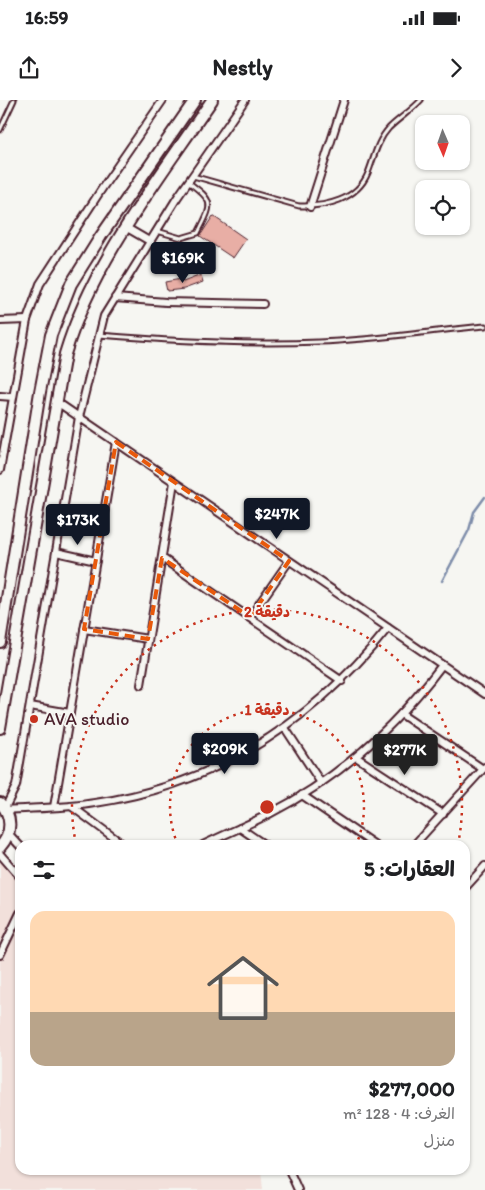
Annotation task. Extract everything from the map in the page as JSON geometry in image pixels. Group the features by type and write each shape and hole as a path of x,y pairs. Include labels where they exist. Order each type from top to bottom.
{"main road":[{"path":"0,642 40,392 51,335 71,284 101,236 195,100"},
{"path":"0,728 64,354 74,322 100,269 212,100"},
{"path":"0,847 8,833 3,805"}],"street":[{"path":"0,470 27,320 40,284 103,187 164,100"},
{"path":"3,805 16,786 79,417 104,316 188,182 245,100"},
{"path":"310,206 344,100"},
{"path":"127,228 151,242"},
{"path":"115,298 166,302 263,304"},
{"path":"0,321 27,320"},
{"path":"0,396 13,397"},
{"path":"57,402 485,694"},
{"path":"54,807 116,442"},
{"path":"141,685 174,482"},
{"path":"56,552 96,561"},
{"path":"162,558 342,681"},
{"path":"250,617 289,561"},
{"path":"3,805 71,806 133,796 172,785 246,752 285,728 342,681 388,628"},
{"path":"84,629 148,639"},
{"path":"214,840 270,814 321,783 356,757 401,714 442,665"},
{"path":"30,706 70,713"},
{"path":"401,714 484,768 419,840"},
{"path":"285,728 321,783"},
{"path":"356,757 442,814"},
{"path":"302,795 368,840"},
{"path":"71,806 117,840"},
{"path":"240,828 258,840"},
{"path":"8,833 15,841"},
{"path":"0,854 15,871"},
{"path":"470,882 485,866"},
{"path":"0,955 15,924"},
{"path":"290,1175 298,1190"}],"lane":[{"path":"0,130 14,100"},
{"path":"192,176 300,206 342,200 359,189 367,175 377,145 389,128 421,100"},
{"path":"157,231 181,238 198,233 211,208 205,194 188,182"},
{"path":"98,335 145,339 318,342 367,339 485,326"}],"highlighted area":[{"path":"116,442 289,561 250,617 162,558 148,639 84,629"}],"shaded area":[{"path":"0,861 12,861 15,863 15,1175 262,1175 263,1190 0,1190"}],"building":[{"path":"213,216 246,239 233,258 200,236"},
{"path":"201,275 203,282 184,289 167,291 165,282 181,279 183,282"}],"waterway":[{"path":"442,581 469,530 474,512 485,497"}],"place":[{"name":"AVA studio","path":"34,719"}]}
